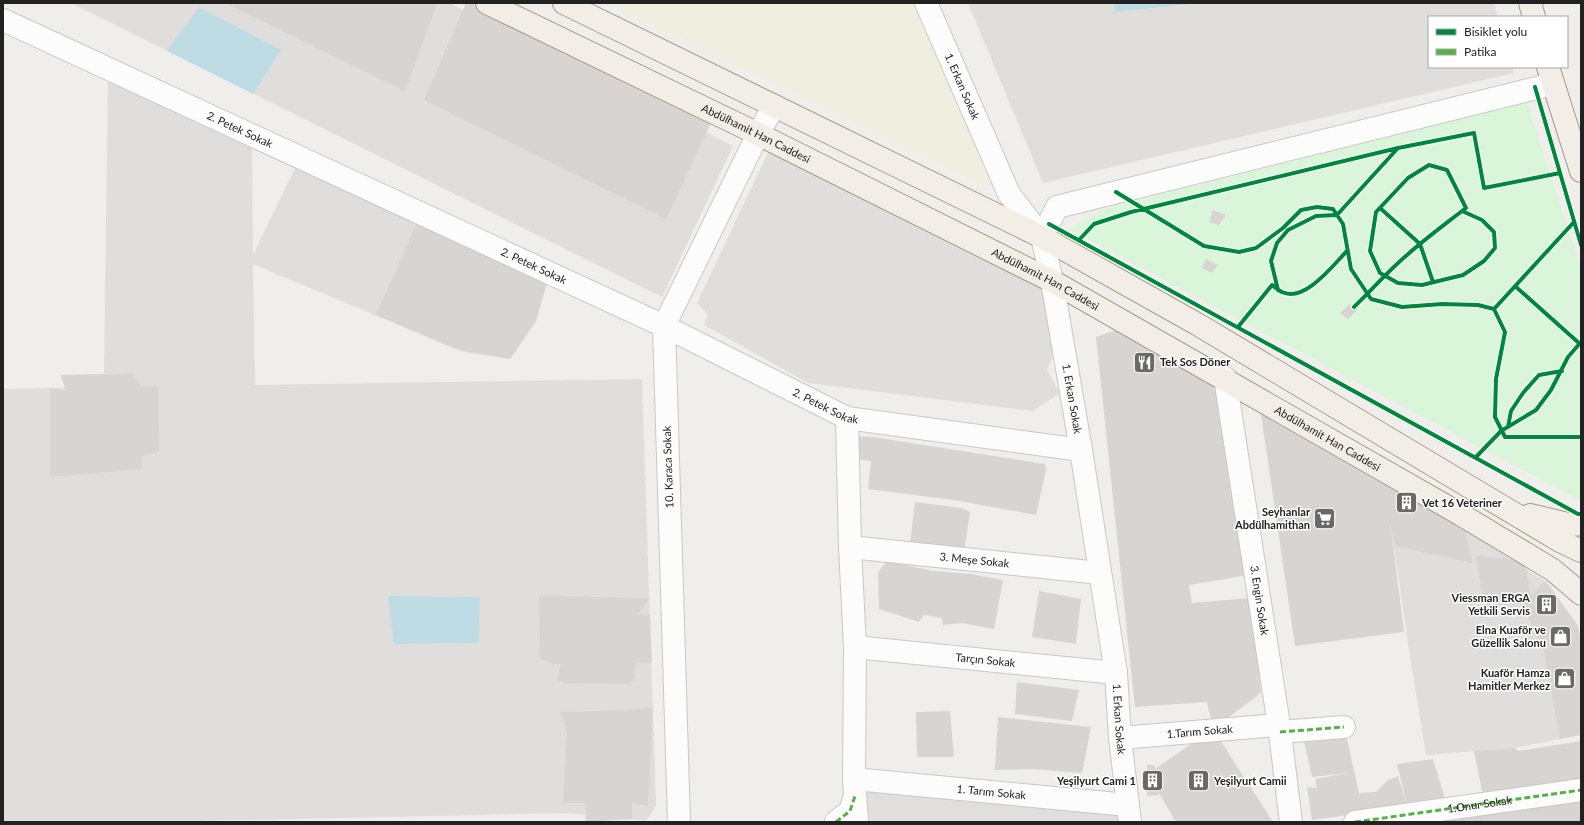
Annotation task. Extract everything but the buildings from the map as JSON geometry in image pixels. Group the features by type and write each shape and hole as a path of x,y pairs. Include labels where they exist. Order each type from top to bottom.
{"main road":[{"name":"Abdülhamit Han Caddesi","path":"487,3 758,134 1052,281 1225,378 1553,570 1581,594"},
{"path":"564,3 1042,237 1210,332 1560,541 1581,551"},
{"path":"1530,3 1534,16"},
{"path":"1551,75 1581,171"},
{"path":"1501,506 1543,519 1572,525 1581,524"}],"street":[{"name":"1. Erkan Sokak","path":"926,3 1009,194 1042,237 1052,281 1081,450 1116,672 1120,738 1129,814"},
{"name":"2. Petek Sokak","path":"3,20 664,326 847,418 1081,450"},
{"path":"1042,237 1058,206 1551,75"},
{"name":"10. Karaca Sokak","path":"679,822 664,326 758,134 774,106"},
{"name":"3. Engin Sokak","path":"1225,378 1280,729 1291,822"},
{"path":"847,418 850,547 855,647 855,787 857,822"},
{"name":"3. Meşe Sokak","path":"850,547 1100,573"},
{"name":"Tarçın Sokak","path":"855,647 1116,672"},
{"name":"1.Tarım Sokak","path":"1120,738 1213,729 1344,727"},
{"path":"836,822 850,811 855,787"},
{"name":"1. Tarım Sokak","path":"855,787 1129,814"},
{"name":"1.Onur Sokak","path":"1355,822 1581,790"}],"shaded area":[{"path":"71,3 449,3 733,146 662,297"},
{"path":"968,3 1494,3 1498,16 1428,16 1428,68 1512,68 1514,73 1043,183"},
{"path":"108,81 252,144 253,255 295,168 547,283 536,321 510,359 463,352 253,264 255,385 642,379 656,806 646,821 568,813 159,822 3,822 3,389 140,386 132,373 104,373"},
{"path":"770,148 1042,285 1057,347 1047,370 1060,393 1033,411 808,383 704,325 708,315 697,303"},
{"path":"1384,477 1549,584 1578,626 1581,646 1581,735 1514,748 1426,755"},
{"path":"854,779 1128,805 1130,822 857,822"}],"green space":[{"path":"607,3 925,3 989,186"},
{"path":"1527,102 1581,269 1581,501 1068,229 1104,209"}],"water":[{"path":"1114,3 1191,3 1191,4 1115,12"},
{"path":"199,7 281,50 253,94 167,51"},
{"path":"388,596 480,597 479,643 394,644"}],"marked path":[{"path":"1280,732 1344,727"},
{"path":"1355,822 1581,790"},
{"path":"836,822 850,811 855,796"}],"cycle path":[{"path":"1535,87 1581,245"},
{"path":"1079,240 1094,224 1131,212 1398,148 1474,133 1484,188 1560,173"},
{"path":"1278,290 1271,261 1277,243 1288,230 1316,216 1337,215 1398,148"},
{"path":"1354,307 1367,294 1380,281 1387,274 1400,261 1441,227 1462,211 1466,208 1447,170 1429,165 1408,178 1376,212 1370,251 1380,273 1398,283 1422,285 1463,275 1484,261 1495,248 1494,232 1482,220 1462,211"},
{"path":"1116,192 1204,246 1239,252 1256,248 1283,228 1301,210 1317,207 1333,209 1343,224 1351,269 1371,299 1402,307 1442,304 1478,305 1494,309 1505,332 1496,379 1495,417 1505,437 1581,437"},
{"path":"1380,208 1420,244 1433,282"},
{"path":"1494,309 1574,222"},
{"path":"1049,224 1578,514 1581,514"},
{"path":"1238,327 1272,285 1282,292 1291,294 1300,292 1327,273 1347,251"},
{"path":"1515,286 1580,344"},
{"path":"1476,457 1501,431 1536,410 1551,390 1568,357 1581,342"},
{"path":"1508,427 1511,411 1523,393 1539,375 1562,371"}],"place":[{"name":"Tek Sos Döner","path":"1144,362"},
{"name":"Vet 16 Veteriner","path":"1406,503"},
{"name":"Seyhanlar Abdülhamithan","path":"1325,518"},
{"name":"Viessman ERGA Yetkili Servis","path":"1546,604"},
{"name":"Elna Kuaför ve Güzellik Salonu","path":"1561,636"},
{"name":"Kuaför Hamza Hamitler Merkez","path":"1565,679"},
{"name":"Yeşilyurt Cami 1","path":"1152,781"},
{"name":"Yeşilyurt Camii","path":"1199,781"}]}
